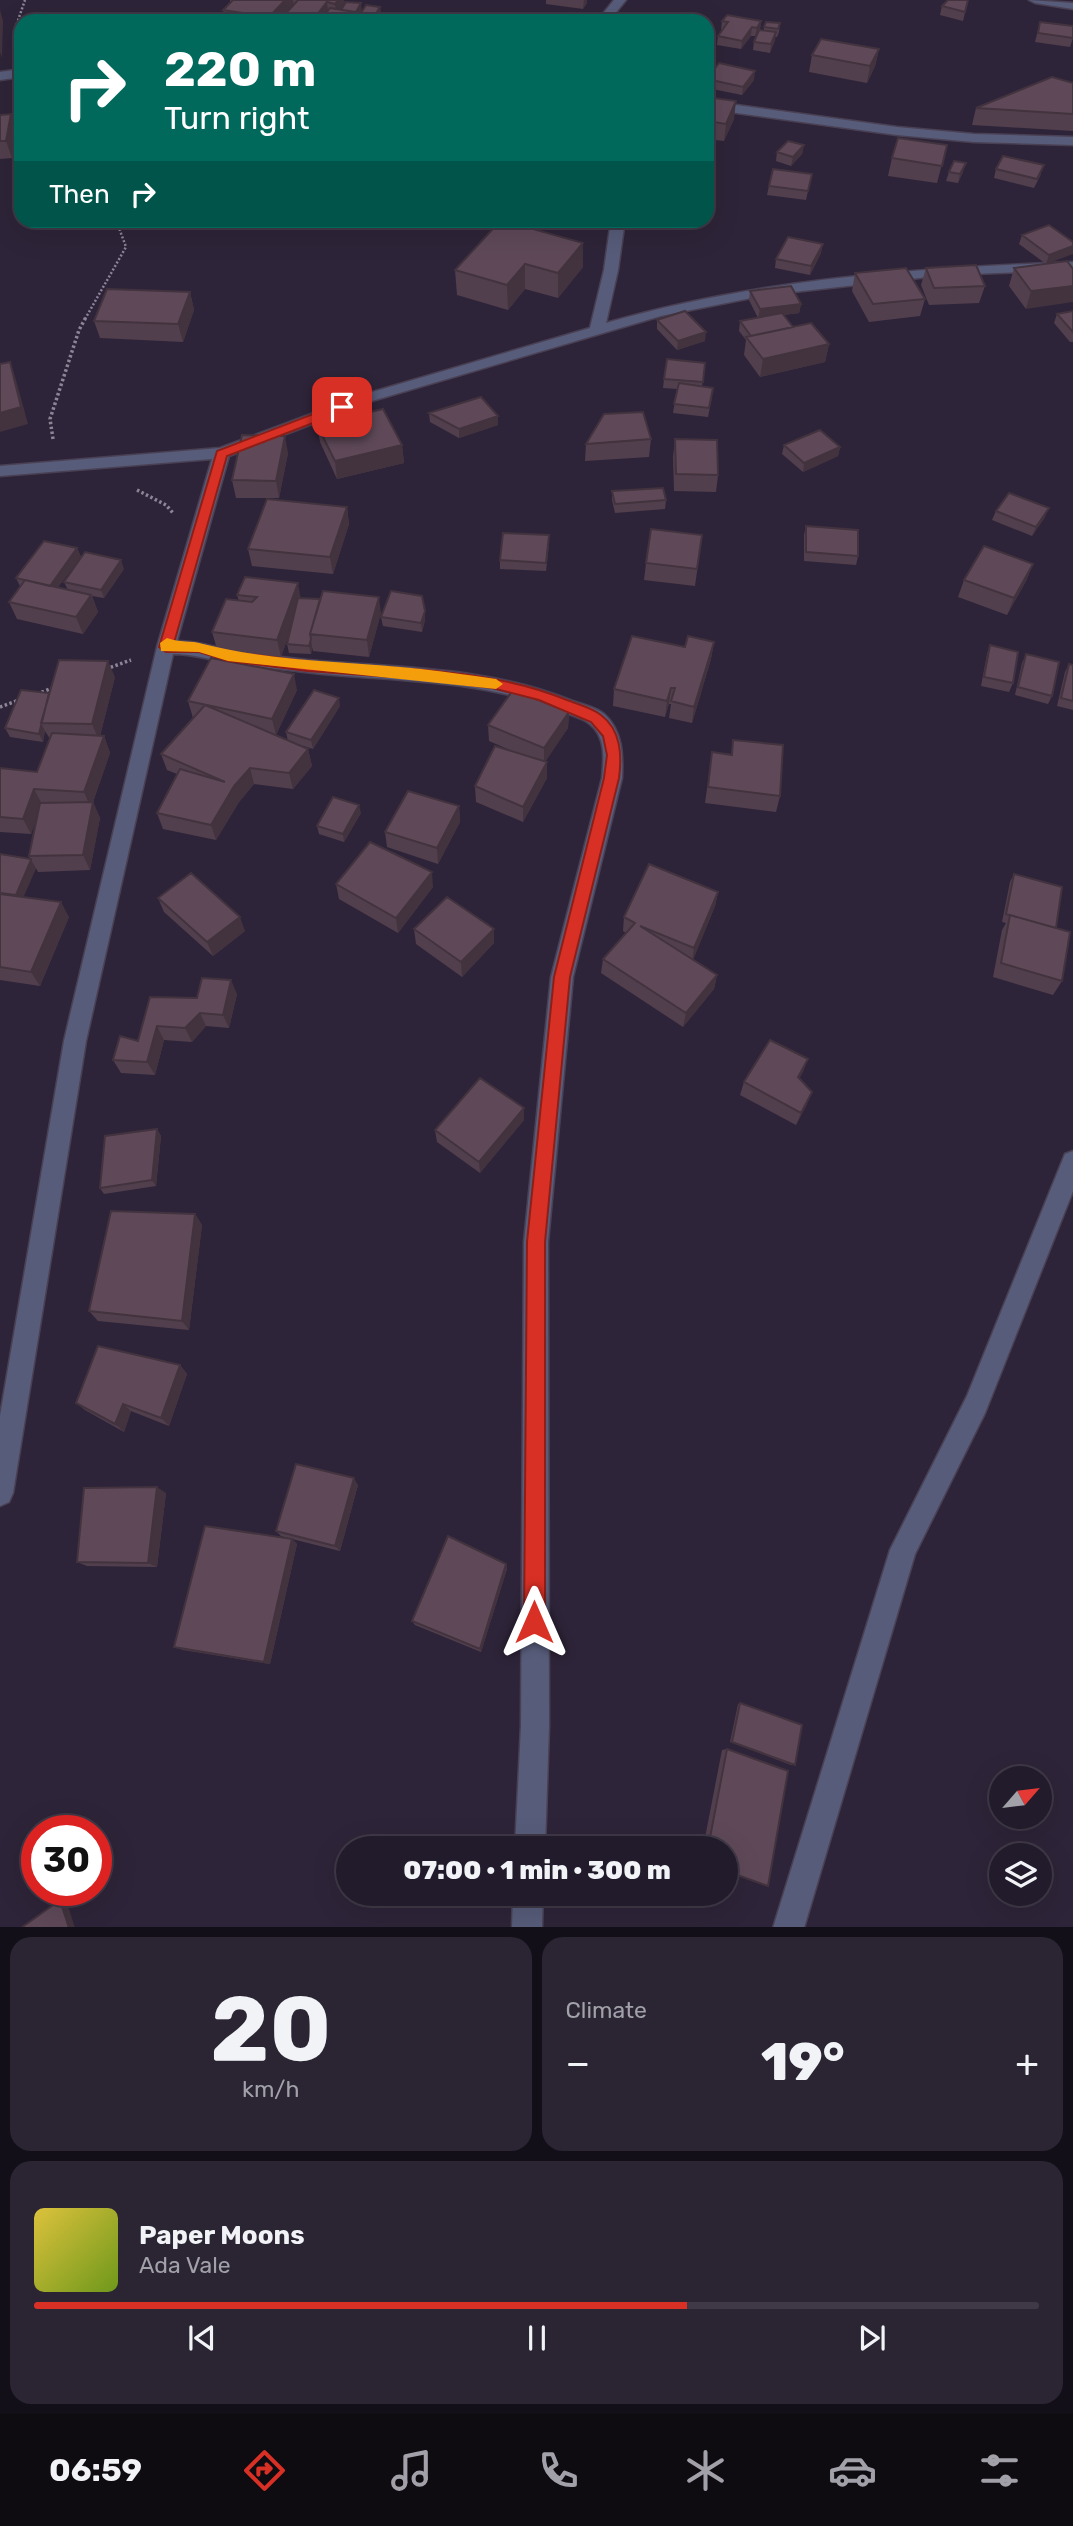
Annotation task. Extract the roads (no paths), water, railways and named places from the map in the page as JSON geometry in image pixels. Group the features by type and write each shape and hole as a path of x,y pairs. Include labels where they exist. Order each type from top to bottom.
{"street":[{"path":"609,14 620,0"},
{"path":"1035,0 1073,6"},
{"path":"714,106 897,131 974,138 1073,141"},
{"path":"597,330 611,270 617,228"},
{"path":"0,471 222,453 367,398 659,312 767,291 946,271 1073,266"},
{"path":"0,1493 75,1041 166,647 222,453"},
{"path":"166,647 199,648 228,656 307,666 421,674 492,683 542,696 578,710 596,718 609,735 614,755 612,778 562,977 536,1242 535,1726 530,1836"},
{"path":"788,1927 904,1550 976,1404 1073,1162"},
{"path":"527,1927 528,1906"}]}
